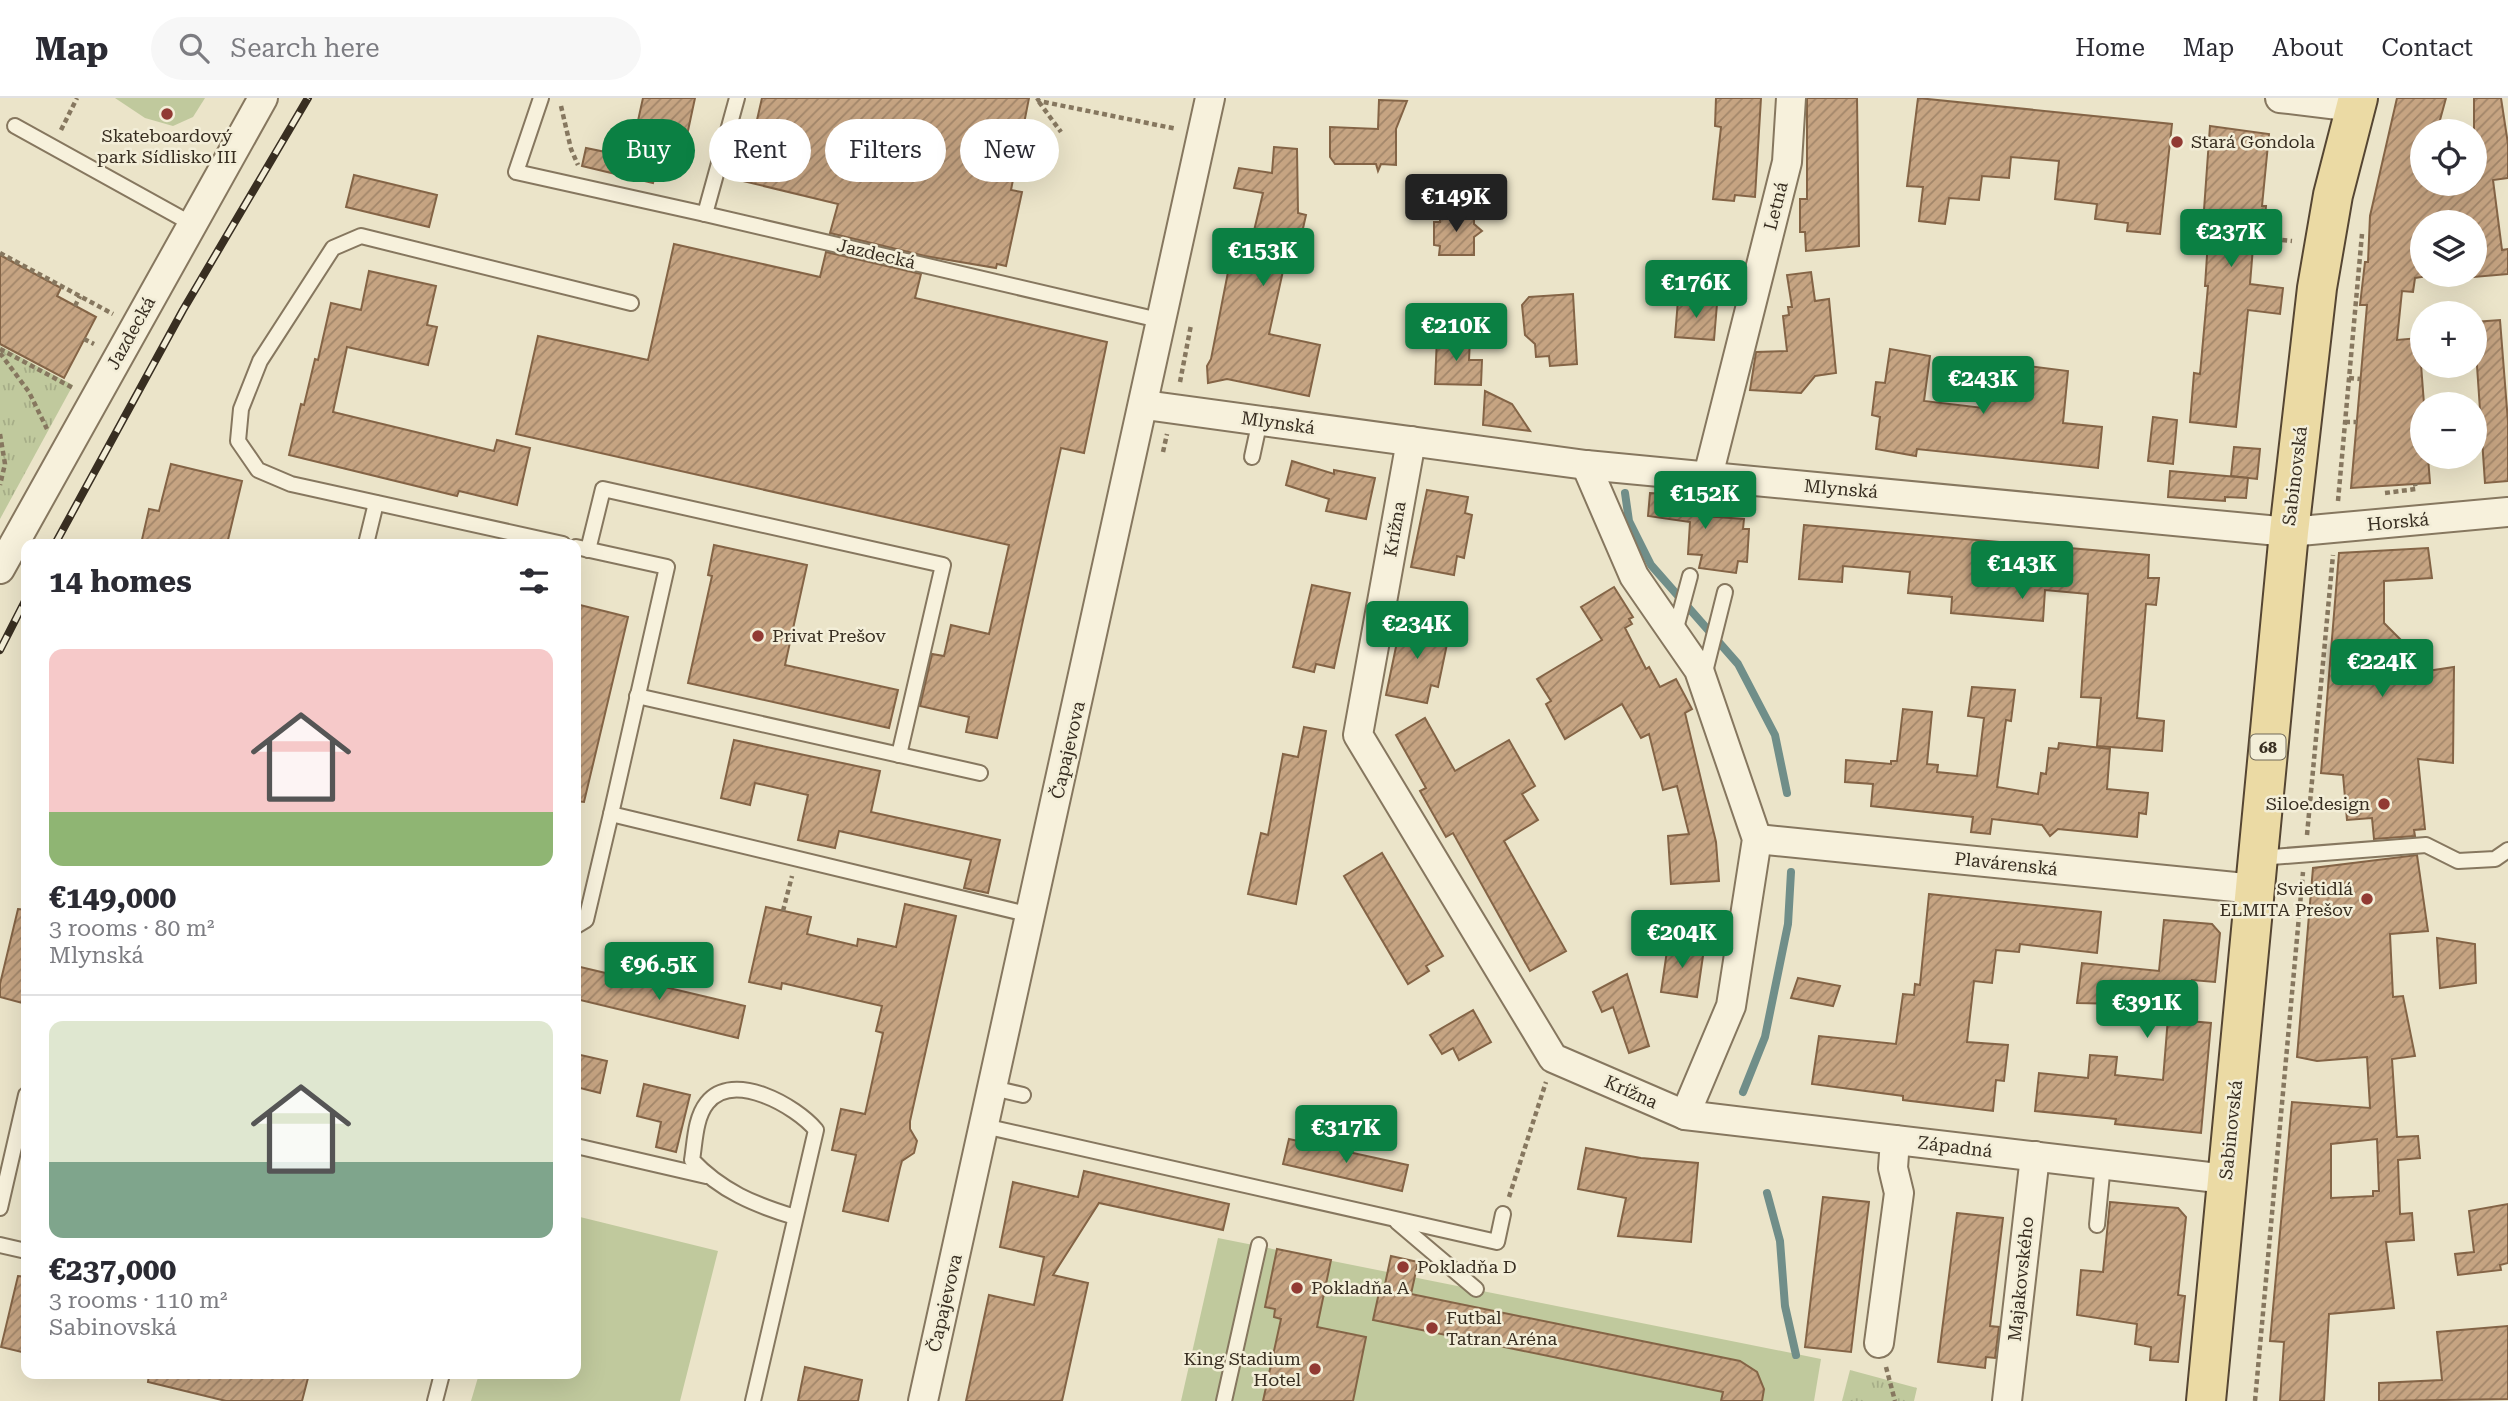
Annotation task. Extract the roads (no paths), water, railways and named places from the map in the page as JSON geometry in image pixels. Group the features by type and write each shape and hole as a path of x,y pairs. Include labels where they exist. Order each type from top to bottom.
{"main road":[{"name":"Sabinovská","path":"2206,1401 2289,532 2317,288 2333,195 2356,102"}],"street":[{"name":"Jazdecká","path":"0,569 263,98"},
{"name":"Čapajevova","path":"923,1401 1145,405 1210,98"},
{"name":"Letná","path":"1709,476 1787,162 1791,98"},
{"path":"2280,98 2356,102"},
{"name":"Mlynská","path":"1145,405 1586,465 2289,532"},
{"name":"Krížna","path":"1411,441 1358,736 1553,1058 1685,1115"},
{"path":"1586,465 1634,576 1676,625 1699,670 1757,839 1731,1006 1685,1115"},
{"name":"Horská","path":"2289,532 2508,512"},
{"name":"Plavárenská","path":"1757,839 2256,874"},
{"name":"Západná","path":"1685,1115 2226,1179"},
{"path":"1879,1343 1899,1194 1892,1168 1895,1140"},
{"name":"Majakovského","path":"2007,1401 2035,1156"}],"lane":[{"name":"Jazdecká","path":"541,98 516,172 1163,321"},
{"path":"705,214 737,98"},
{"path":"15,126 192,224"},
{"path":"540,539 291,484 258,470 238,441 241,409 260,361 333,248 361,236 631,303"},
{"path":"1252,457 1260,420"},
{"path":"581,923 586,920 667,567 582,548 603,489 943,565 900,755"},
{"path":"367,539 376,503"},
{"path":"1676,625 1689,582"},
{"path":"1703,681 1725,592"},
{"path":"638,696 981,773"},
{"path":"611,814 1031,915"},
{"path":"2256,874 2305,855 2426,845 2458,861 2494,859 2508,850"},
{"path":"993,1088 1023,1095"},
{"path":"752,1401 816,1130 803,1115 762,1094 738,1090 717,1093 705,1105 696,1130 692,1160 706,1176 741,1198 795,1217"},
{"path":"0,1208 21,1117"},
{"path":"984,1126 1497,1242 1503,1214"},
{"path":"581,1147 706,1176"},
{"path":"2097,1225 2103,1164"},
{"path":"1395,1219 1476,1289"},
{"path":"0,1245 21,1250"},
{"path":"1224,1401 1259,1245"},
{"path":"435,1401 441,1379"}],"waterway":[{"path":"1625,493 1629,521 1651,565 1738,664 1775,735 1787,793"},
{"path":"1743,1092 1765,1037 1788,924 1791,872"},
{"path":"1767,1193 1780,1241 1785,1306 1796,1355"}],"railway":[{"path":"58,539 183,310 308,98"},
{"path":"0,650 21,609"}],"place":[{"name":"Skateboardový park Sídlisko III","path":"167,114"},
{"name":"Stará Gondola","path":"2177,142"},
{"name":"Privat Prešov","path":"758,636"},
{"name":"Siloe.design","path":"2384,804"},
{"name":"Svietidlá ELMITA Prešov","path":"2367,899"},
{"name":"Pokladňa D","path":"1403,1267"},
{"name":"Pokladňa A","path":"1297,1288"},
{"name":"Futbal Tatran Aréna","path":"1432,1328"},
{"name":"King Stadium Hotel","path":"1315,1369"}]}
